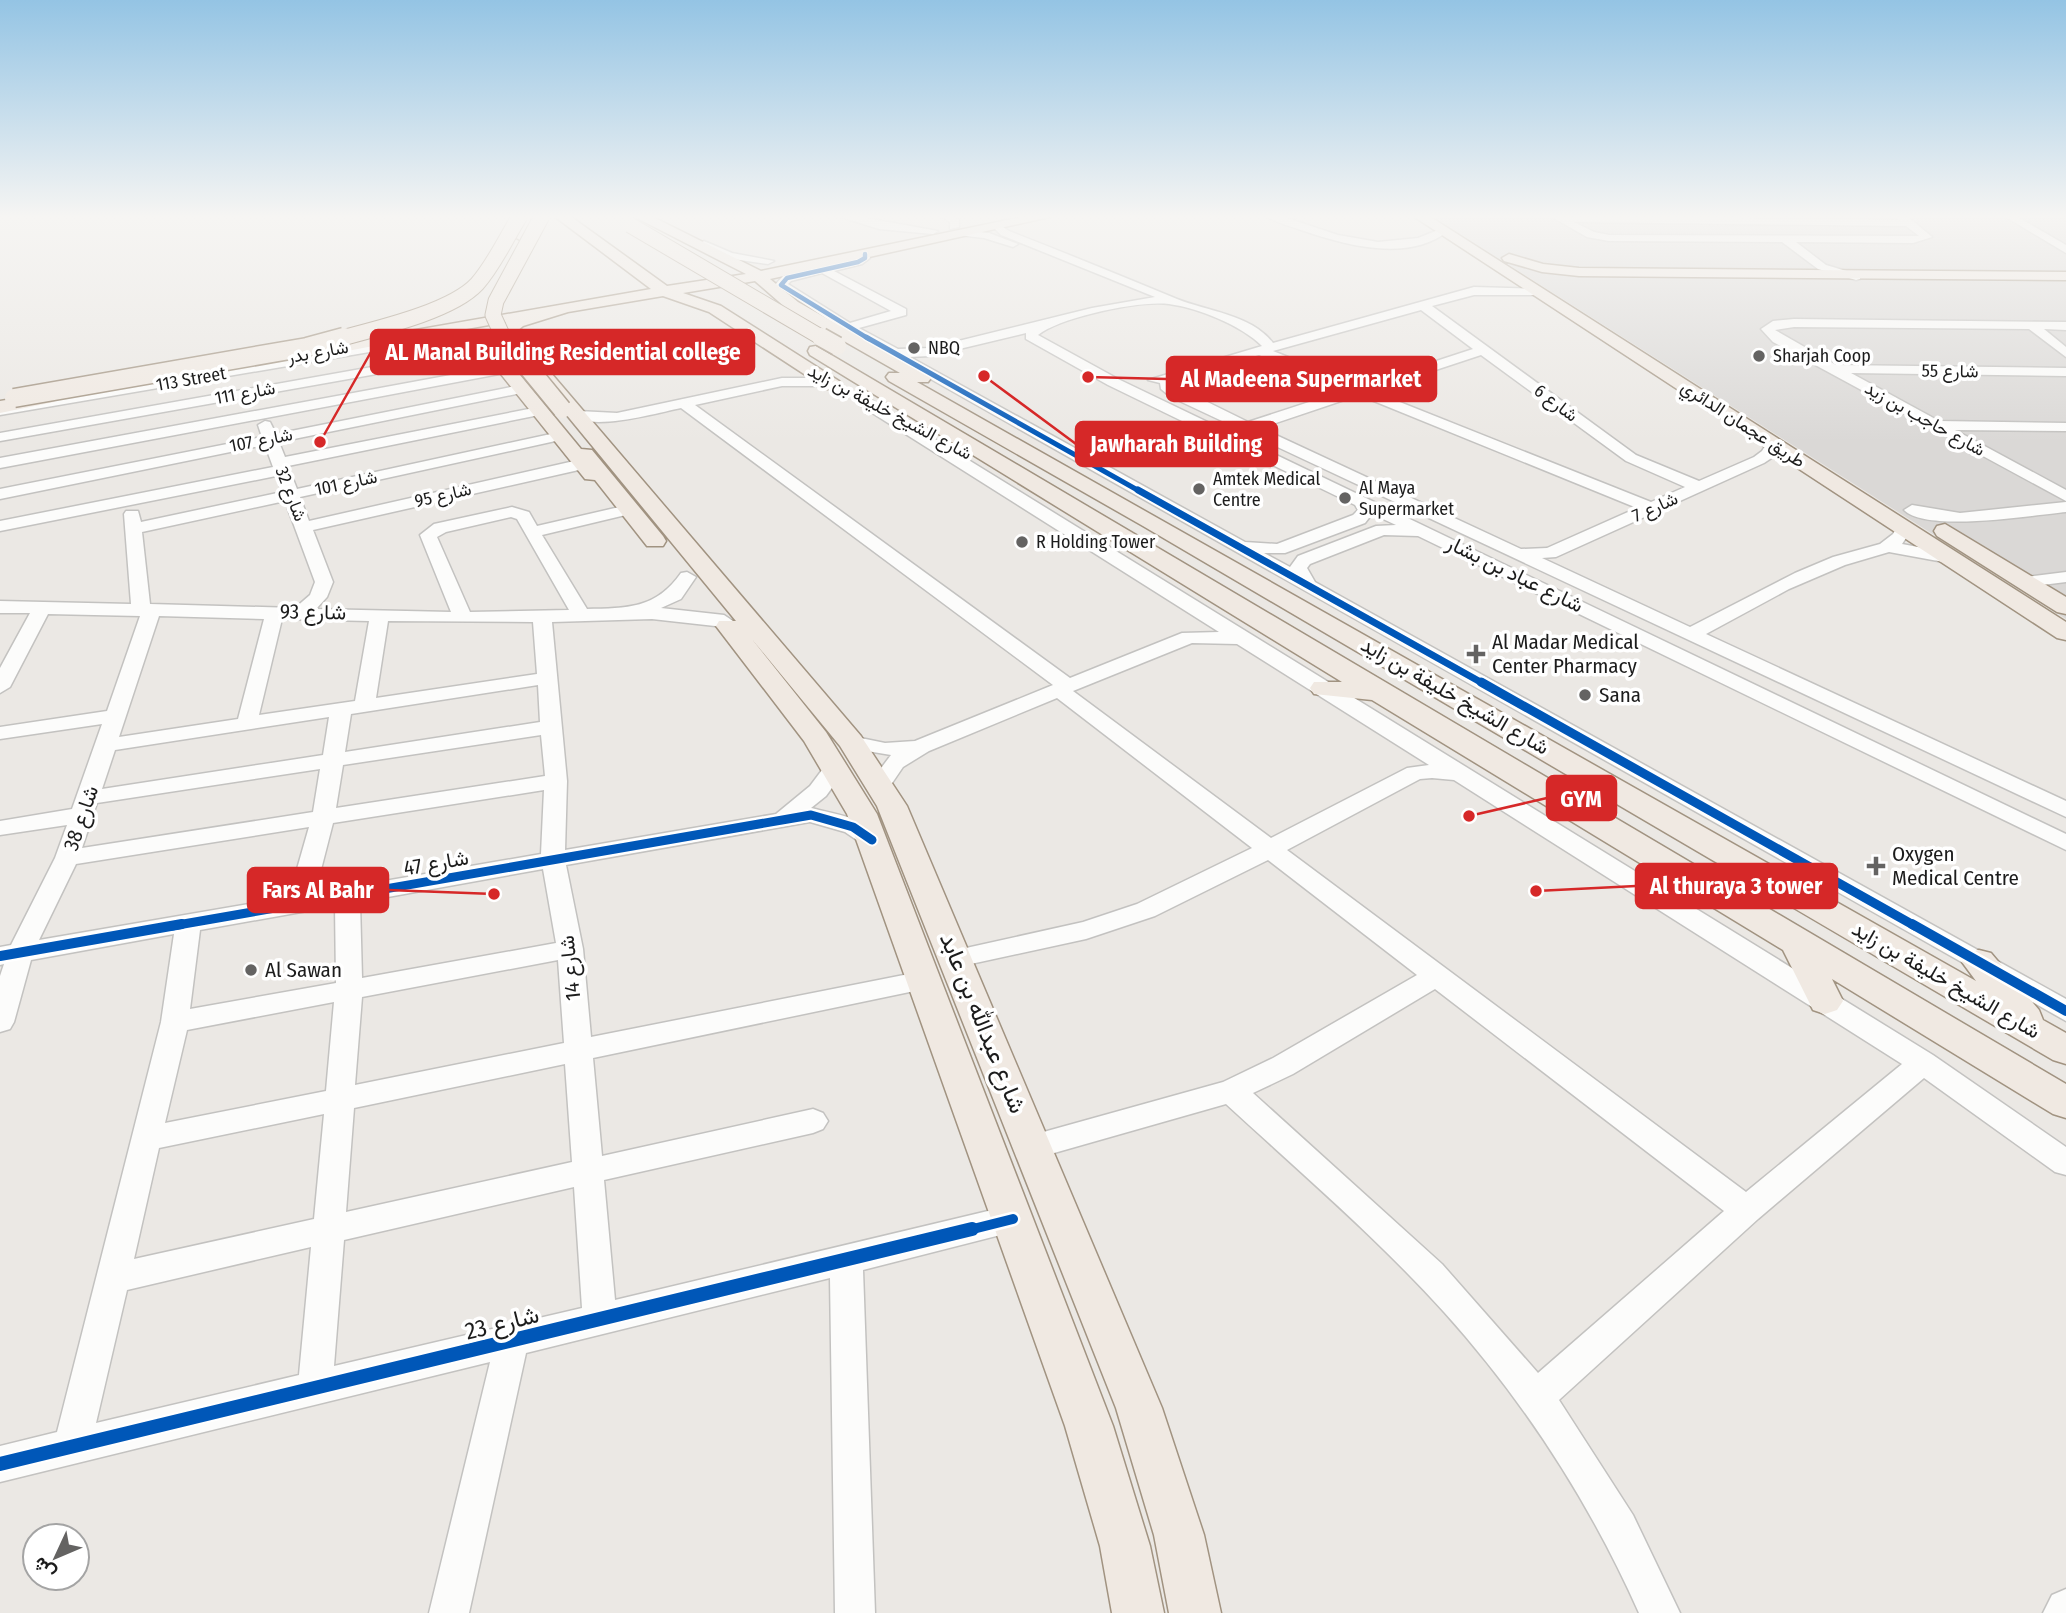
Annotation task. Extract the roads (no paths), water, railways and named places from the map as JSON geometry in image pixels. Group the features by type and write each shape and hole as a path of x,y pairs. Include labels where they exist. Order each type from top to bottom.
{"main road":[{"name":"شارع بدر","path":"3,402 295,349 406,320 449,302 466,291"},
{"name":"شارع عبدالله بن عابد","path":"492,291 486,303 485,320 571,418 583,464 633,505"},
{"name":"شارع عبدالله بن عابد","path":"502,291 494,306 493,315 504,338 571,418 687,577 723,621 844,755 880,784 957,958 1152,1444 1179,1535 1195,1613"},
{"name":"شارع بدر","path":"559,306 601,291"},
{"name":"شارع بدر","path":"3,402 559,306 621,291"},
{"path":"340,348 382,355 455,334 499,334 632,291"},
{"name":"شارع الشيخ خليفة بن زايد","path":"681,291 714,312 832,339 2052,1041"},
{"path":"499,334 512,325 556,314 559,306 668,300 714,312 715,305 699,294 712,291"},
{"path":"748,291 832,339"},
{"path":"761,291 785,305 796,307"},
{"name":"شارع الشيخ خليفة بن زايد","path":"773,291 796,307 832,339 1045,492 1076,523 1380,692 2066,1103"},
{"path":"777,291 796,307"},
{"name":"طريق عجمان الدائري","path":"1534,291 1866,481"},
{"name":"طريق عجمان الدائري","path":"1536,291 2066,633"},
{"name":"شارع بدر","path":"3,402 340,348 449,327 499,334"},
{"path":"382,355 449,327"},
{"name":"شارع عبدالله بن عابد","path":"499,334 505,369 521,389 571,418"},
{"name":"شارع عبدالله بن عابد","path":"499,334 571,418 633,505 844,755 872,840 1108,1483 1138,1613"},
{"name":"شارع الشيخ خليفة بن زايد","path":"832,339 829,382 1045,492"},
{"path":"1906,507 1955,526 2027,582 2066,607"},
{"path":"1323,688 1380,692"},
{"path":"1796,941 1825,1002"},
{"path":"1979,962 2052,1041"}],"street":[{"path":"788,291 832,339 887,349 921,354 1038,333"},
{"path":"782,382 796,374 832,339 902,312 864,291"},
{"path":"1129,291 1140,297 1139,302"},
{"path":"1152,291 1264,338 1266,350 1651,508"},
{"path":"1248,330 1279,334 1318,325 1422,291"},
{"name":"شارع عباد بن بشار","path":"1113,382 1142,382 1167,377 1473,291"},
{"path":"934,374 932,370 940,362 1011,343 1139,302 1177,302"},
{"name":"شارع 6","path":"1422,305 1630,458 1699,487"},
{"name":"شارع حاجب بن زيد","path":"2031,325 1804,323 1774,328 1773,332 1784,342 2066,496"},
{"path":"1318,325 1333,331"},
{"path":"2031,325 2066,326"},
{"path":"2031,325 2066,353"},
{"name":"شارع عباد بن بشار","path":"1038,333 1113,382 2066,843"},
{"name":"شارع 111","path":"0,437 121,407 252,392 382,355 499,334"},
{"path":"887,349 2066,1011"},
{"path":"1249,427 1485,349"},
{"name":"113 Street","path":"3,402 243,370 382,355"},
{"path":"382,355 389,390 466,522"},
{"path":"0,463 505,369"},
{"name":"شارع 55","path":"1834,369 2066,372"},
{"name":"شارع 32","path":"243,370 324,582 318,597 302,612"},
{"name":"شارع عباد بن بشار","path":"1167,377 1165,382 1170,390 1203,406 1517,552 1550,561 1692,634 2066,810"},
{"path":"0,526 130,500 415,436 684,402 782,382 829,382"},
{"name":"شارع 107","path":"0,494 521,389"},
{"path":"863,401 1076,523 1197,609 1923,1063 2066,1163"},
{"path":"684,402 1063,688 1268,849 1747,1210"},
{"path":"1178,412 1190,406 1203,406"},
{"path":"121,407 133,529 146,609"},
{"name":"شارع 101","path":"133,529 291,495 441,479 571,418"},
{"path":"1937,425 2066,427"},
{"path":"1958,437 2066,438"},
{"name":"شارع 7","path":"1550,561 1651,508 1759,460 1768,454 1773,444"},
{"name":"شارع 7","path":"1759,460 1804,464"},
{"name":"شارع 95","path":"304,527 441,479 583,464"},
{"path":"1359,519 1366,510 1360,500"},
{"path":"532,532 633,505"},
{"path":"1955,526 2066,507"},
{"path":"463,617 428,535 435,529 517,513 523,516 582,616"},
{"path":"1151,521 1261,550 1279,549 1359,519 1373,517 1386,521 1388,525 1382,530"},
{"path":"1345,633 1298,568 1304,559 1382,530 1406,529 1432,534"},
{"path":"1692,634 1816,570 1887,547 1899,539 1904,529"},
{"path":"1887,547 1949,558"},
{"name":"شارع 93","path":"626,614 662,603 683,586 687,577"},
{"path":"2027,582 2066,577"},
{"name":"شارع 93","path":"0,607 542,618 677,614 723,621"},
{"path":"0,687 10,652 42,608"},
{"name":"شارع 38","path":"0,1022 10,955 67,858 116,716 146,609"},
{"path":"1189,637 1197,624 1197,609"},
{"path":"247,723 275,611"},
{"path":"364,706 380,614"},
{"name":"شارع 14","path":"542,618 556,781 553,860 570,949 600,1319"},
{"path":"880,784 895,762 921,746 1189,637 1244,638"},
{"path":"106,744 547,678"},
{"path":"300,904 323,819 341,709"},
{"path":"0,733 116,716"},
{"path":"0,828 84,807 333,761 551,727"},
{"path":"957,958 1086,930 1174,899 1415,773 1422,765 1422,755 1415,745"},
{"path":"844,755 921,746"},
{"name":"شارع 47","path":"779,821 818,791 844,755"},
{"path":"1415,773 1451,772 1468,778"},
{"path":"67,858 556,781"},
{"name":"شارع 47","path":"10,955 811,815 853,827 872,840"},
{"path":"315,1388 349,990 346,896"},
{"path":"72,1446 175,1022 188,924"},
{"path":"175,1022 570,949"},
{"path":"1033,1147 1231,1091 1283,1066 1436,976"},
{"path":"146,1139 924,980"},
{"path":"1536,1397 1747,1210 1923,1063"},
{"path":"1231,1091 1454,1300 1536,1397 1613,1518 1660,1613"},
{"path":"113,1278 813,1121"},
{"name":"شارع 23","path":"0,1464 1013,1219"},
{"path":"846,1260 855,1613"},
{"path":"449,1613 512,1340"}],"place":[{"name":"NBQ","path":"914,348"},
{"name":"Sharjah Coop","path":"1759,356"},
{"name":"Jawharah Building","path":"984,376"},
{"name":"Al Madeena Supermarket","path":"1088,377"},
{"name":"AL Manal Building Residential college","path":"320,442"},
{"name":"Amtek Medical Centre","path":"1199,489"},
{"name":"Al Maya Supermarket","path":"1345,498"},
{"name":"R Holding Tower","path":"1022,542"},
{"name":"Al Madar Medical Center Pharmacy","path":"1476,654"},
{"name":"Sana","path":"1585,695"},
{"name":"GYM","path":"1469,816"},
{"name":"Oxygen Medical Centre","path":"1876,866"},
{"name":"Al thuraya 3 tower","path":"1536,891"},
{"name":"Fars Al Bahr","path":"494,894"},
{"name":"Al Sawan","path":"251,970"}]}
